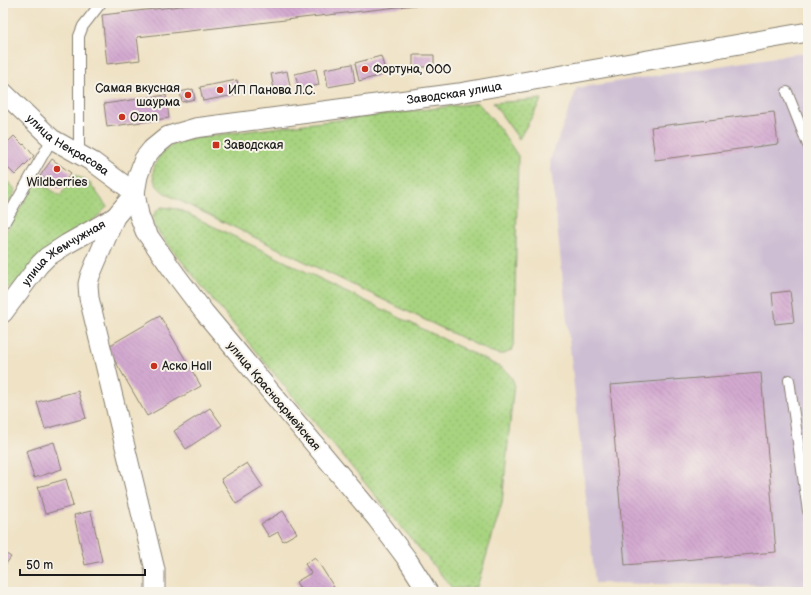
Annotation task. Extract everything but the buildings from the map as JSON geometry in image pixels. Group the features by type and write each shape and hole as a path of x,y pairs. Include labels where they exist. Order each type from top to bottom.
{"street":[{"name":"Заводская улица","path":"135,193 138,176 144,159 148,153 168,136 186,129 459,92 808,32"},
{"name":"улица Некрасова","path":"3,92 52,139 93,162 135,193"},
{"path":"135,193 115,218 88,284 89,298 155,570 155,592"},
{"name":"улица Красноармейская","path":"135,193 139,215 145,231 176,275 204,312 377,520 407,559 428,592"},
{"name":"улица Жемчужная","path":"3,313 39,265 47,257 67,244 115,218"}],"lane":[{"path":"79,154 79,36 85,23 101,3"},
{"path":"787,92 808,145"},
{"path":"3,225 52,139"},
{"path":"789,380 808,511"}],"shaded area":[{"path":"808,52 808,590 783,586 595,583 550,160 577,88"}],"green space":[{"path":"542,99 519,139 493,103"},
{"path":"478,103 500,129 518,156 514,342 511,351 504,354 489,351 166,194 161,190 154,178 154,168 158,158 175,144 191,138"},
{"path":"75,175 90,183 107,207 10,288 3,283 3,237 37,180 60,196"},
{"path":"3,177 16,190 3,213"},
{"path":"162,207 178,209 502,368 512,378 514,383 502,503 477,587 453,589 213,300 156,229 154,216 156,211"}],"place":[{"name":"Фортуна, ООО","path":"365,69"},
{"name":"ИП Панова Л.С.","path":"220,90"},
{"name":"Самая вкусная шаурма","path":"188,95"},
{"name":"Ozon","path":"122,117"},
{"name":"Заводская","path":"216,145"},
{"name":"Wildberries","path":"57,169"},
{"name":"Аско Hall","path":"154,366"}]}
